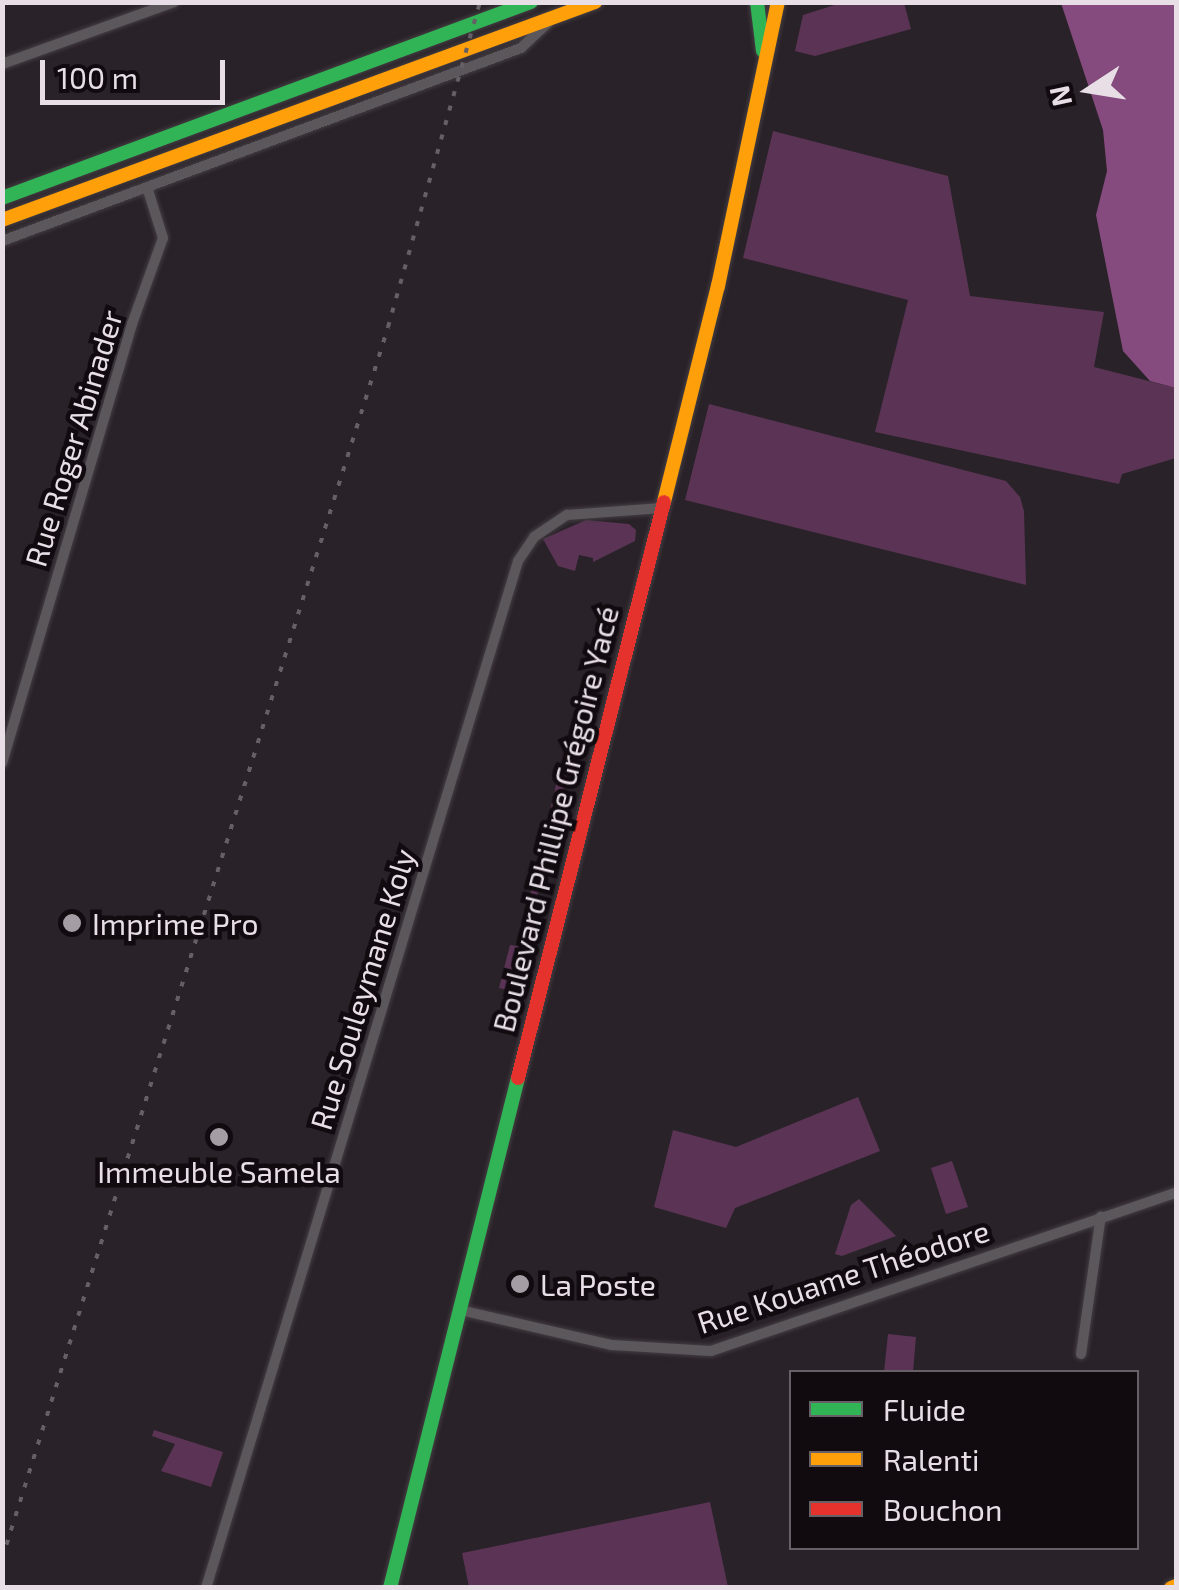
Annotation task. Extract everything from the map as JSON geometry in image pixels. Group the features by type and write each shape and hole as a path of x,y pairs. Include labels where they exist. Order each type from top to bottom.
{"main road":[{"path":"2,198 532,2"},
{"path":"2,220 595,2"},
{"name":"Boulevard Phillipe Grégoire Yacé","path":"758,2 765,62"},
{"name":"Boulevard Phillipe Grégoire Yacé","path":"390,1588 718,286 778,2"}],"street":[{"path":"2,64 174,2"},
{"path":"2,241 522,48 552,18"},
{"name":"Rue Roger Abinader","path":"2,763 132,324 162,238 147,188"},
{"name":"Rue Souleymane Koly","path":"206,1588 518,561 534,537 568,515 662,508"},
{"name":"Rue Kouame Théodore","path":"460,1310 612,1346 711,1350 1176,1193"},
{"path":"1081,1354 1101,1216"}],"shaded area":[{"path":"844,2 904,3 911,29 815,56 795,51 803,15"},
{"path":"1061,3 1176,3 1176,388 1150,381 1123,351 1096,215 1107,171 1103,130"},
{"path":"773,131 948,176 970,296 1104,312 1094,367 1176,388 1176,458 1122,474 1119,484 875,432 908,300 743,258"},
{"path":"709,404 1006,481 1020,497 1024,511 1026,585 685,500"},
{"path":"586,520 629,524 636,530 635,541 593,562 593,558 579,555 575,571 558,566 543,539"},
{"path":"565,747 574,749 513,991 499,988 510,945 518,946"},
{"path":"858,1097 880,1151 735,1208 726,1228 654,1207 673,1130 736,1147"},
{"path":"952,1161 968,1207 946,1214 931,1168"},
{"path":"859,1199 896,1236 842,1256 835,1254 851,1205"},
{"path":"888,1334 916,1337 913,1370 884,1370"},
{"path":"154,1430 223,1452 211,1487 161,1471 175,1444 152,1436"},
{"path":"710,1502 728,1587 469,1587 462,1553"}],"railway":[{"path":"2,1559 388,327 480,2"}],"traffic: fast":[{"path":"2,198 531,2"},
{"path":"757,2 763,51"},
{"path":"390,1588 518,1078"}],"traffic: slow":[{"path":"2,220 595,2"},
{"path":"664,502 718,286 778,2"},
{"path":"1171,1588 1176,1586"}],"traffic: jam":[{"path":"518,1078 664,502"}],"place":[{"name":"Imprime Pro","path":"72,923"},
{"name":"Immeuble Samela","path":"219,1137"},
{"name":"La Poste","path":"520,1284"}]}
